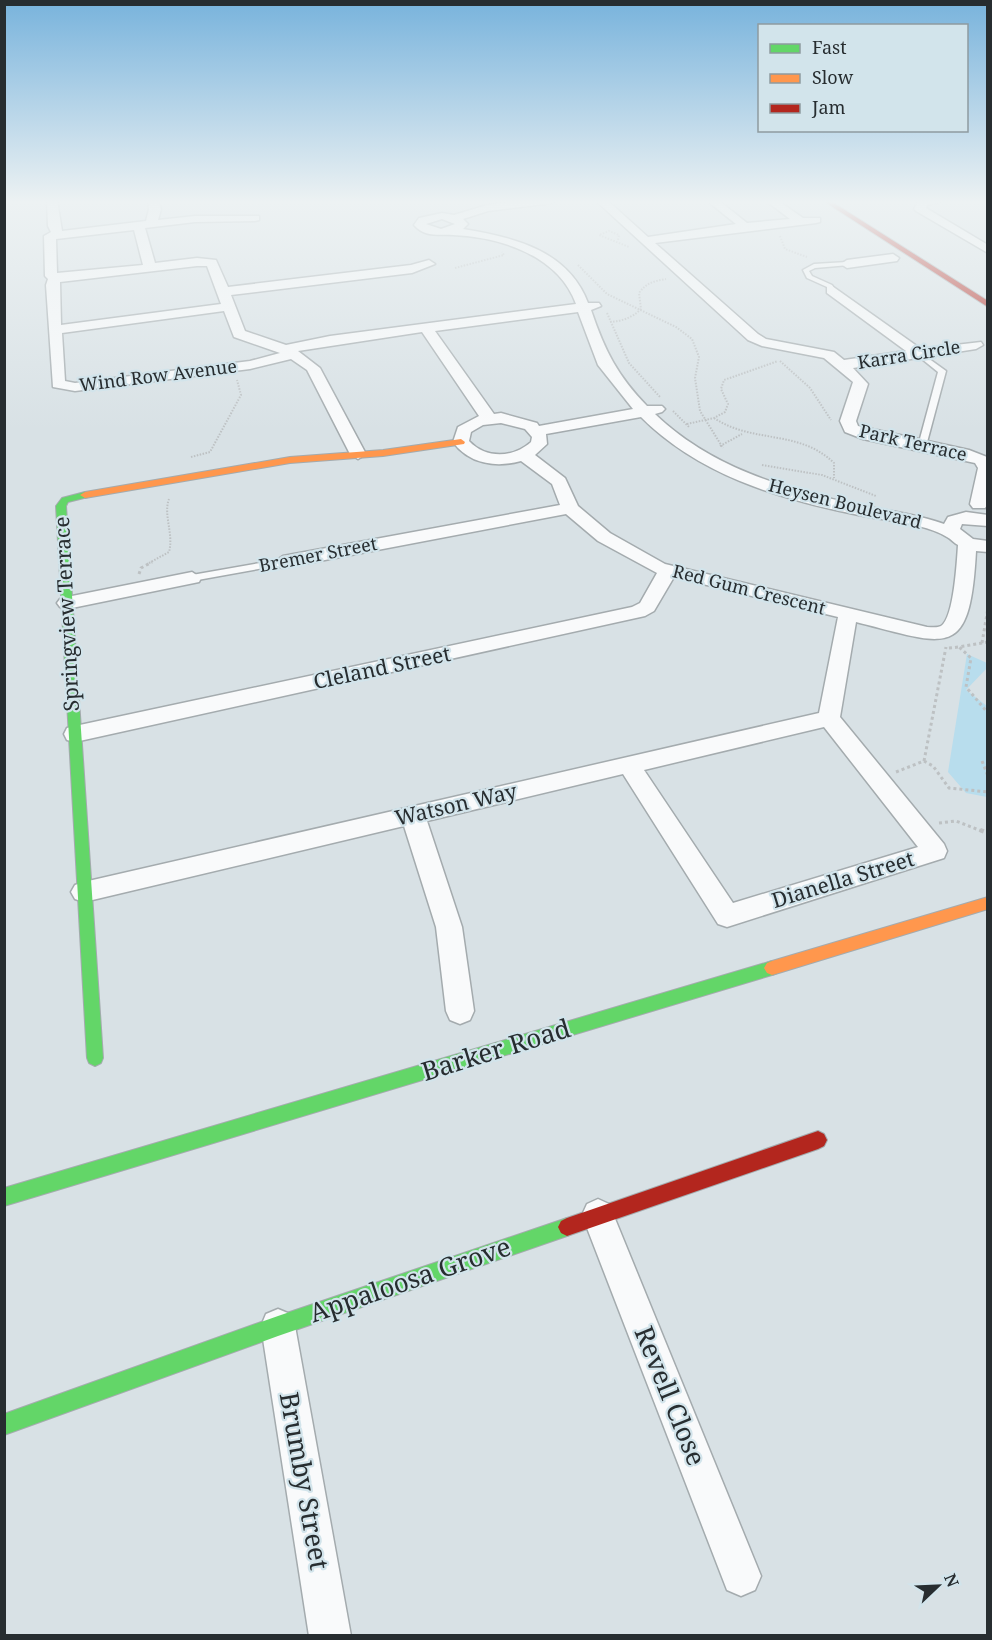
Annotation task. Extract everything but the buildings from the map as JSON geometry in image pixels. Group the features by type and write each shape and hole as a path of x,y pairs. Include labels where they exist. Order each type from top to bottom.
{"street":[{"name":"Wind Row Avenue","path":"52,277 56,278 52,285 58,384 63,386 75,387 250,365 294,354 362,345 428,331"},
{"path":"56,278 70,277"},
{"path":"217,277 239,334 294,354 318,374 358,454"},
{"path":"222,292 344,277"},
{"name":"Heysen Boulevard","path":"565,277 596,313 605,366 658,406 687,449 747,479 810,499 968,535 985,514"},
{"name":"Park Terrace","path":"686,277 758,340 824,354 842,365 861,384 848,422 851,429 863,434 969,455 984,464 986,468 985,514"},
{"path":"943,277 987,305"},
{"path":"832,290 919,354"},
{"path":"56,330 228,307"},
{"name":"Wind Row Avenue","path":"294,354 330,340 596,313"},
{"path":"428,331 489,419"},
{"name":"Karra Circle","path":"842,365 976,345"},
{"path":"537,431 658,406"},
{"path":"489,419 523,422 537,431 540,437 539,444 524,455 499,459 485,458 465,449 461,442 464,430 479,421 489,419"},
{"name":"Springview Terrace","path":"95,1058 61,506 64,500 245,467 461,442"},
{"name":"Red Gum Crescent","path":"524,455 559,482 570,508 604,537 627,552 668,571 927,633 946,632 954,624 967,566 968,535"},
{"name":"Bremer Street","path":"283,562 570,508"},
{"name":"Cleland Street","path":"75,734 638,612 647,607 668,571"},
{"name":"Bremer Street","path":"67,603 192,578"},
{"path":"829,718 848,614"},
{"name":"Watson Way","path":"84,892 829,718"},
{"name":"Dianella Street","path":"629,765 727,916 935,851 829,718"},
{"path":"413,816 449,927 460,1011"},
{"name":"Barker Road","path":"4,1197 987,903"},
{"name":"Appaloosa Grove","path":"4,1425 278,1326 818,1140"},
{"name":"Revell Close","path":"598,1215 741,1576"},
{"name":"Brumby Street","path":"278,1326 330,1635"}],"lane":[{"path":"813,277 830,286 832,290"},
{"path":"919,354 942,371 922,446"},
{"name":"Bremer Street","path":"192,578 283,562"}],"path":[{"path":"589,277 600,291 676,327 695,345 699,357 696,395 704,421 727,452 715,446"},
{"path":"640,311 639,293 646,283 665,279"},
{"path":"596,313 627,320 640,311"},
{"path":"596,313 658,406 687,424 696,433"},
{"path":"687,424 714,418 728,408 721,384 724,380 779,360"},
{"path":"181,460 210,452 241,395 235,373"},
{"path":"821,406 826,411 832,427"},
{"path":"714,418 742,434 789,440 812,446 834,463 834,478"},
{"path":"721,446 742,434"},
{"path":"758,465 797,469 834,478 877,497"},
{"path":"140,588 141,568 166,556 171,547 173,528 165,508 171,495"},
{"path":"981,643 987,608"},
{"path":"936,645 959,647 987,642"},
{"path":"889,774 917,766 924,761 946,647"},
{"path":"959,647 971,658 966,687 987,713"},
{"path":"924,761 933,766 950,788 987,792"},
{"path":"982,761 987,776"},
{"path":"956,821 987,832"}],"shaded area":[{"path":"967,654 987,663 987,668 966,690 987,706 987,797 966,793 948,772"}],"traffic: fast":[{"path":"85,495 65,500 61,506 95,1058"},
{"path":"4,1197 772,968"},
{"path":"4,1425 278,1326 567,1227"}],"traffic: slow":[{"path":"85,495 290,460 383,453 461,442"},
{"path":"772,968 988,903"}],"traffic: jam":[{"path":"944,277 988,305"},
{"path":"567,1227 818,1140"}]}
